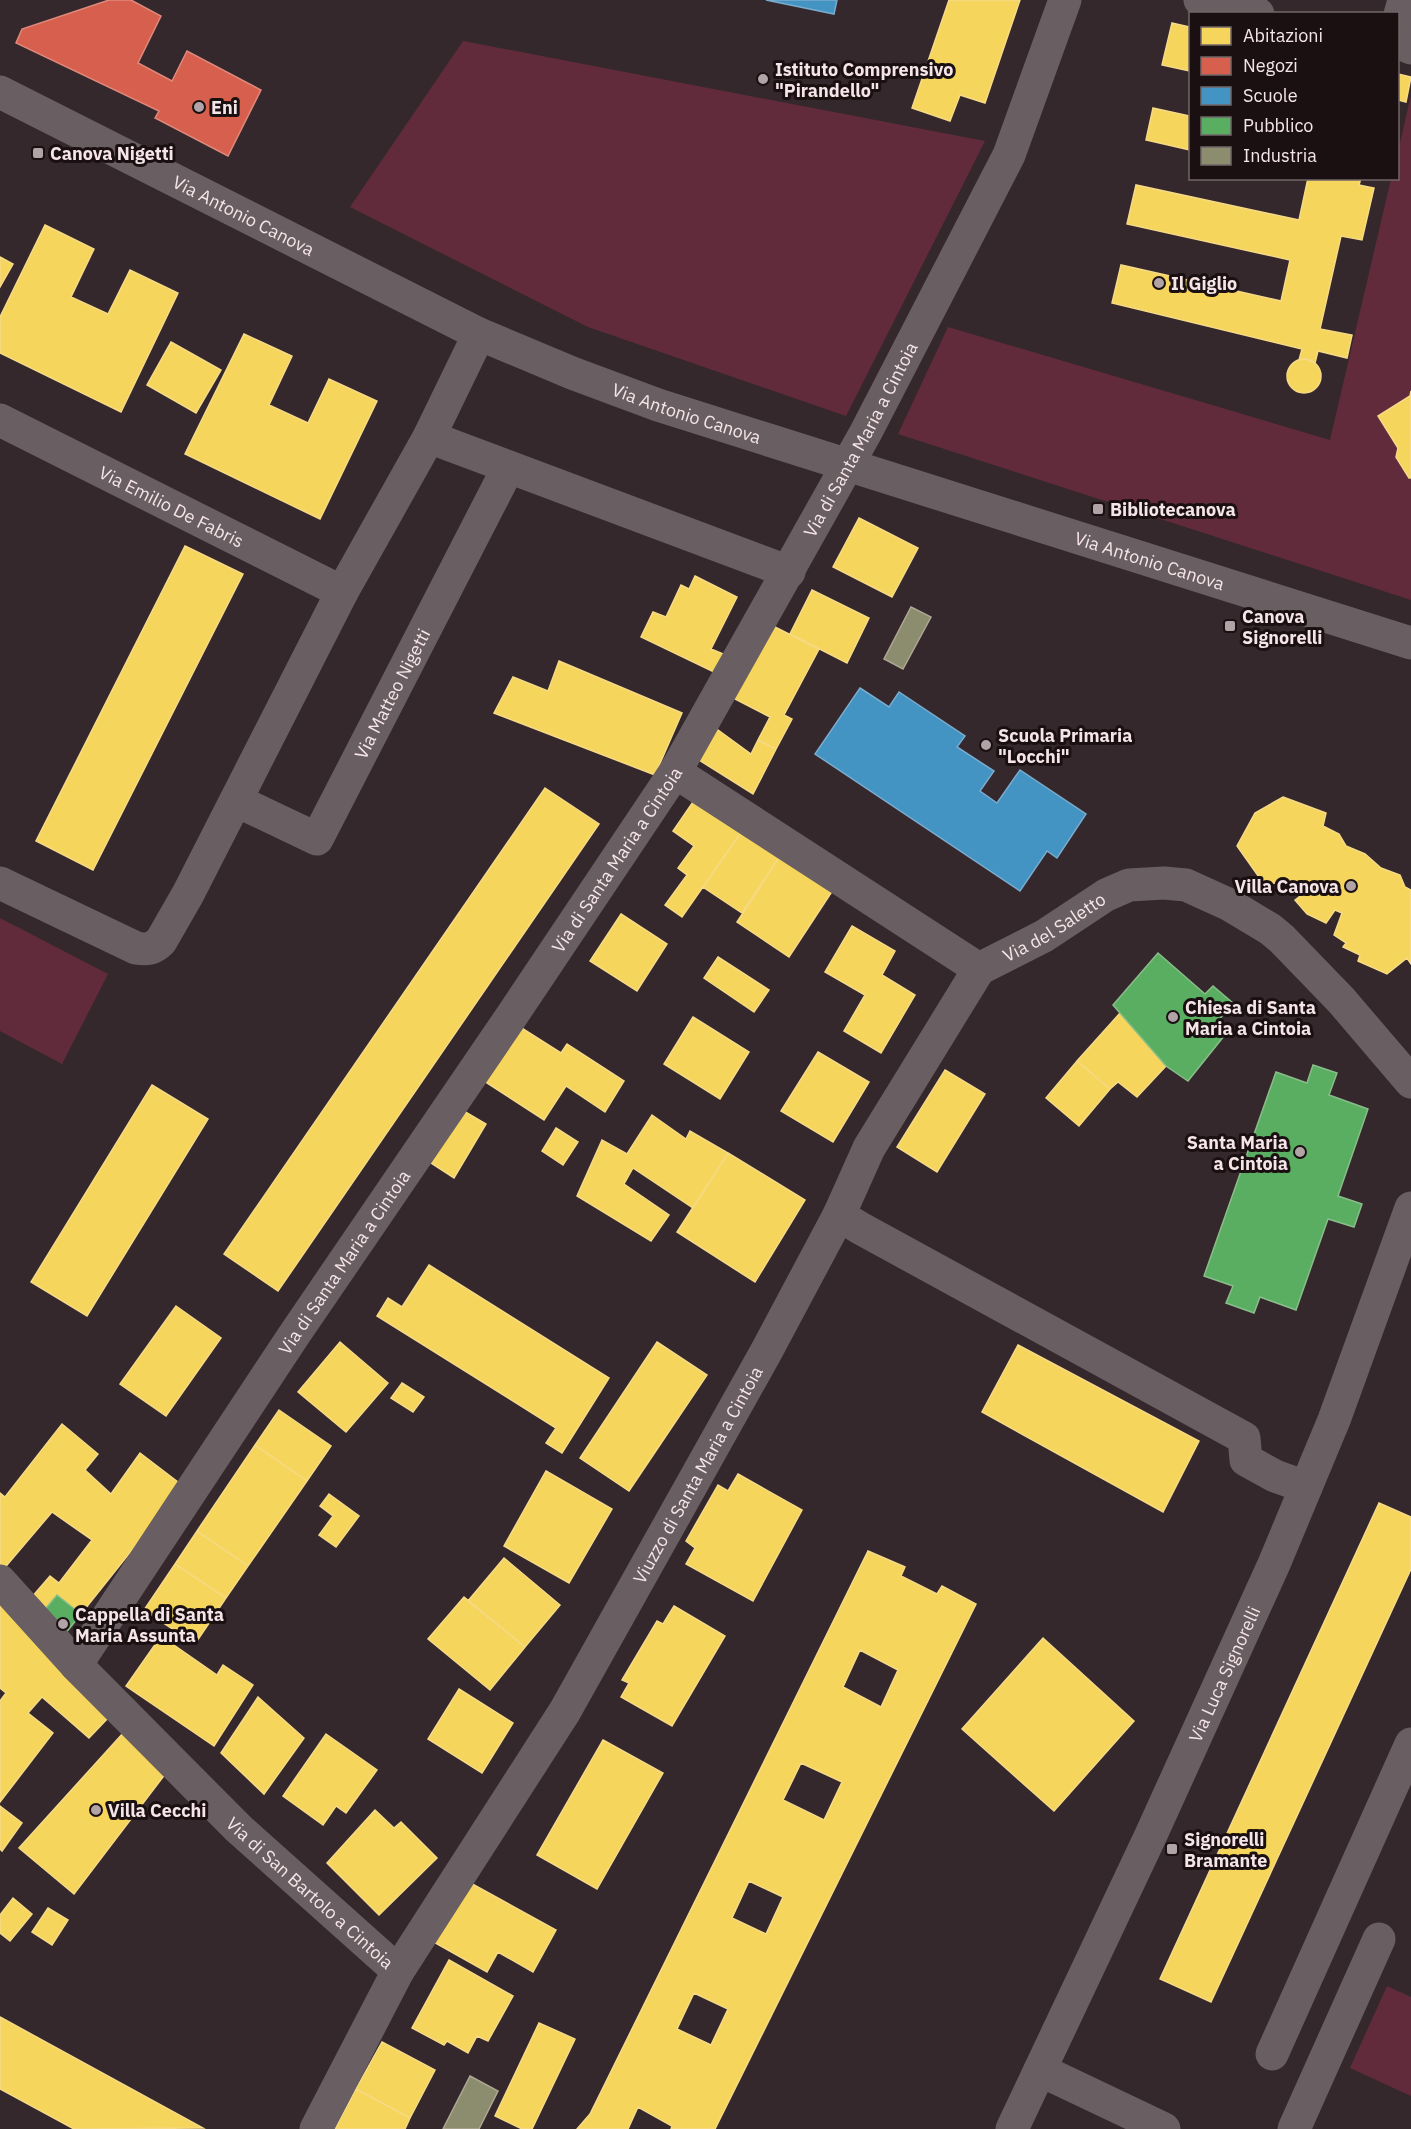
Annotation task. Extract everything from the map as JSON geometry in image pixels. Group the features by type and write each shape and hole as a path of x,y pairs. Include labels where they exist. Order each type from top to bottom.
{"street":[{"name":"Via di Santa Maria a Cintoia","path":"76,1665 294,1335 675,772 848,465 1009,156 1065,0"},
{"path":"1200,0 1250,12"},
{"path":"1399,18 1404,0"},
{"name":"Via Antonio Canova","path":"0,92 479,334 572,373 658,405 1411,643"},
{"path":"0,883 120,942 147,950 155,947 170,928 342,592 429,437 479,334"},
{"name":"Via Emilio De Fabris","path":"0,420 342,592"},
{"path":"429,437 789,572"},
{"name":"Via Matteo Nigetti","path":"237,801 317,839 508,468"},
{"name":"Via del Saletto","path":"675,772 979,969 1044,936 1106,895 1129,885 1164,883 1186,885 1230,905 1270,929 1282,939 1341,1000 1411,1082"},
{"name":"Viuzzo di Santa Maria a Cintoia","path":"398,1971 565,1711 766,1352 839,1215 869,1148 979,969"},
{"name":"Via Luca Signorelli","path":"1012,2129 1150,1838 1274,1564 1357,1359 1411,1208"},
{"path":"839,1215 1244,1438 1246,1460 1266,1472 1306,1487"},
{"name":"Via di San Bartolo a Cintoia","path":"0,1581 76,1665 239,1829 398,1971 316,2129"},
{"path":"1272,2054 1411,1744"},
{"path":"1294,2129 1379,1939"},
{"path":"1040,2070 1164,2129"}],"shaded area":[{"path":"463,41 985,141 846,416 588,327 350,207"},
{"path":"1411,95 1411,600 898,434 948,327 1330,440 1391,180 1399,180 1399,148"},
{"path":"0,918 108,974 62,1064 0,1031"},
{"path":"1387,1986 1411,1997 1411,2096 1350,2068"}],"building: Abitazioni":[{"path":"949,0 1020,0 985,103 960,95 950,121 912,108"},
{"path":"1172,23 1189,27 1189,71 1162,65"},
{"path":"1399,74 1411,77 1406,102 1399,100"},
{"path":"1153,108 1189,116 1189,150 1146,140"},
{"name":"Il Giglio","path":"1308,180 1360,180 1359,185 1374,188 1362,240 1341,236 1320,329 1352,335 1347,358 1318,351 1315,363 1305,359 1299,360 1302,349 1112,303 1121,265 1281,301 1290,260 1127,224 1136,185 1299,220"},
{"path":"45,225 94,249 71,297 108,314 130,270 178,293 121,412 0,353 0,317"},
{"path":"0,257 13,264 0,287"},
{"path":"244,334 292,356 269,405 308,423 329,379 377,401 320,519 185,454"},
{"path":"171,342 221,370 196,413 147,385"},
{"path":"1304,359 1316,364 1321,376 1316,388 1304,393 1292,388 1287,376 1292,364"},
{"path":"1411,391 1411,478 1409,478 1396,457 1398,448 1378,416 1410,396"},
{"path":"859,518 918,548 892,597 833,567"},
{"path":"185,546 243,574 93,870 36,841"},
{"path":"695,576 737,597 711,649 723,654 714,672 641,637 653,612 666,617 681,585 689,589"},
{"path":"812,590 869,618 847,663 790,634"},
{"path":"771,625 819,649 784,715 792,719 776,749 758,740 770,717 733,698"},
{"path":"559,661 682,713 655,775 494,713 513,677 548,691"},
{"path":"714,727 751,754 758,740 776,749 753,794 699,760"},
{"path":"545,788 599,824 278,1291 224,1254"},
{"name":"Villa Canova","path":"1283,797 1326,813 1323,826 1339,834 1346,846 1365,854 1381,868 1400,875 1405,887 1411,890 1411,964 1407,958 1387,974 1358,961 1360,955 1343,947 1346,943 1334,935 1342,913 1335,910 1326,923 1307,914 1295,900 1304,893 1297,885 1284,895 1275,882 1266,887 1237,846 1255,813"},
{"path":"695,799 742,831 682,917 665,905 687,875 678,868 694,846 673,831"},
{"path":"742,831 780,856 742,913 703,887"},
{"path":"780,856 833,890 789,957 737,922"},
{"path":"621,914 667,944 637,991 590,961"},
{"path":"852,926 895,951 882,975 915,995 881,1053 844,1031 865,995 825,972"},
{"path":"718,957 769,990 754,1012 704,978"},
{"path":"1121,1012 1166,1066 1137,1097 1118,1082 1110,1089 1077,1061"},
{"path":"693,1017 749,1052 720,1099 664,1064"},
{"path":"520,1027 561,1053 567,1044 624,1081 605,1112 566,1086 544,1120 484,1081"},
{"path":"818,1052 869,1082 833,1142 781,1111"},
{"path":"1077,1061 1110,1089 1079,1126 1046,1098"},
{"path":"945,1070 985,1094 937,1172 897,1147"},
{"path":"152,1085 208,1119 87,1316 31,1282"},
{"path":"462,1110 486,1124 454,1178 431,1163"},
{"path":"652,1115 686,1139 690,1131 728,1153 693,1208 633,1168 624,1184 669,1215 651,1241 577,1196 602,1140 627,1154"},
{"path":"556,1128 578,1142 563,1165 542,1151"},
{"path":"728,1153 805,1200 755,1282 677,1232"},
{"path":"429,1265 609,1378 562,1453 546,1443 556,1428 377,1316 388,1298 402,1307"},
{"path":"176,1306 221,1338 166,1416 120,1384"},
{"path":"340,1342 388,1383 346,1432 298,1392"},
{"path":"657,1342 707,1375 629,1491 580,1458"},
{"path":"1018,1345 1199,1441 1163,1512 982,1412"},
{"path":"402,1383 424,1397 413,1412 391,1398"},
{"path":"279,1410 331,1446 307,1481 255,1445"},
{"path":"62,1424 98,1454 85,1470 111,1494 140,1453 183,1486 81,1614 57,1595 41,1614 31,1598 50,1576 59,1583 92,1540 52,1512 2,1571 0,1569 0,1493 5,1497"},
{"path":"255,1445 307,1481 248,1566 197,1531"},
{"path":"546,1471 612,1509 569,1583 504,1546"},
{"path":"738,1474 802,1510 753,1601 686,1564 695,1548 686,1541 718,1485 728,1491"},
{"path":"329,1494 359,1516 336,1547 319,1535 333,1516 320,1506"},
{"path":"1379,1503 1411,1517 1411,1569 1211,2002 1160,1979"},
{"path":"197,1531 248,1566 226,1598 175,1564"},
{"path":"868,1551 905,1567 901,1576 937,1594 942,1586 976,1604 715,2129 671,2129 672,2126 638,2107 628,2129 577,2129 590,2114","holes":["860,1650 898,1670 881,1707 843,1687","801,1763 842,1782 824,1820 783,1800","749,1881 783,1897 766,1934 732,1918","694,1993 728,2009 711,2045 677,2029"]},
{"path":"504,1558 560,1605 525,1647 468,1601"},
{"path":"175,1564 226,1598 195,1644 144,1610"},
{"path":"464,1597 525,1647 490,1690 428,1639"},
{"path":"0,1598 79,1691 108,1718 89,1738 42,1697 28,1713 53,1733 0,1802 0,1701 6,1693 0,1688"},
{"path":"674,1606 725,1636 672,1726 621,1697 629,1683 622,1680 657,1621 663,1624"},
{"path":"161,1636 217,1675 223,1665 253,1685 214,1746 126,1686"},
{"path":"1043,1638 1134,1721 1054,1811 962,1729"},
{"path":"459,1689 513,1723 482,1773 428,1739"},
{"path":"258,1697 304,1738 264,1794 221,1753"},
{"name":"Villa Cecchi","path":"124,1732 166,1773 74,1894 19,1848"},
{"path":"326,1734 377,1770 346,1813 336,1806 323,1825 283,1796"},
{"path":"603,1740 663,1773 597,1889 537,1855"},
{"path":"0,1806 22,1823 2,1851 0,1849"},
{"path":"375,1810 394,1828 401,1822 437,1858 379,1915 327,1863"},
{"path":"465,1880 556,1930 533,1972 498,1952 487,1972 430,1940"},
{"path":"13,1898 32,1914 10,1941 0,1933 0,1915"},
{"path":"48,1908 68,1920 52,1945 32,1932"},
{"path":"449,1960 513,1996 488,2041 477,2036 468,2053 447,2041 444,2045 412,2028"},
{"path":"0,2017 203,2128 74,2129 0,2089"},
{"path":"539,2023 575,2039 532,2129 522,2129 495,2116"},
{"path":"382,2042 435,2070 410,2118 356,2089"},
{"path":"356,2089 410,2118 405,2129 335,2129"}],"building: Negozi":[{"path":"109,0 131,0 161,16 138,63 172,81 187,51 261,90 228,156 155,118 159,111 16,43 22,29"}],"building: Scuole":[{"path":"766,0 837,0 834,14"},
{"path":"860,688 889,707 899,692 965,736 957,747 994,771 980,791 997,803 1020,770 1086,814 1057,858 1047,851 1020,891 815,754"}],"building: Pubblico":[{"name":"Chiesa di Santa Maria a Cintoia","path":"1158,953 1205,994 1213,986 1233,1003 1217,1022 1228,1031 1188,1081 1166,1066 1113,1005"},
{"name":"Santa Maria a Cintoia","path":"1313,1065 1337,1073 1329,1095 1368,1109 1338,1196 1362,1204 1354,1227 1328,1219 1296,1310 1260,1297 1254,1313 1226,1303 1233,1286 1204,1276 1276,1072 1307,1083"},
{"name":"Cappella di Santa Maria Assunta","path":"57,1595 81,1614 65,1634 41,1614"}],"building: Industria":[{"path":"911,607 931,617 903,669 884,659"},
{"path":"470,2076 498,2091 479,2129 443,2129"}],"place":[{"name":"Istituto Comprensivo \"Pirandello\"","path":"763,79"},
{"name":"Eni","path":"199,107"},
{"name":"Canova Nigetti","path":"38,153"},
{"name":"Il Giglio","path":"1159,283"},
{"name":"Bibliotecanova","path":"1098,509"},
{"name":"Canova Signorelli","path":"1230,626"},
{"name":"Scuola Primaria \"Locchi\"","path":"986,745"},
{"name":"Villa Canova","path":"1351,886"},
{"name":"Chiesa di Santa Maria a Cintoia","path":"1173,1017"},
{"name":"Santa Maria a Cintoia","path":"1300,1152"},
{"name":"Cappella di Santa Maria Assunta","path":"63,1624"},
{"name":"Villa Cecchi","path":"96,1810"},
{"name":"Signorelli Bramante","path":"1172,1849"}]}
